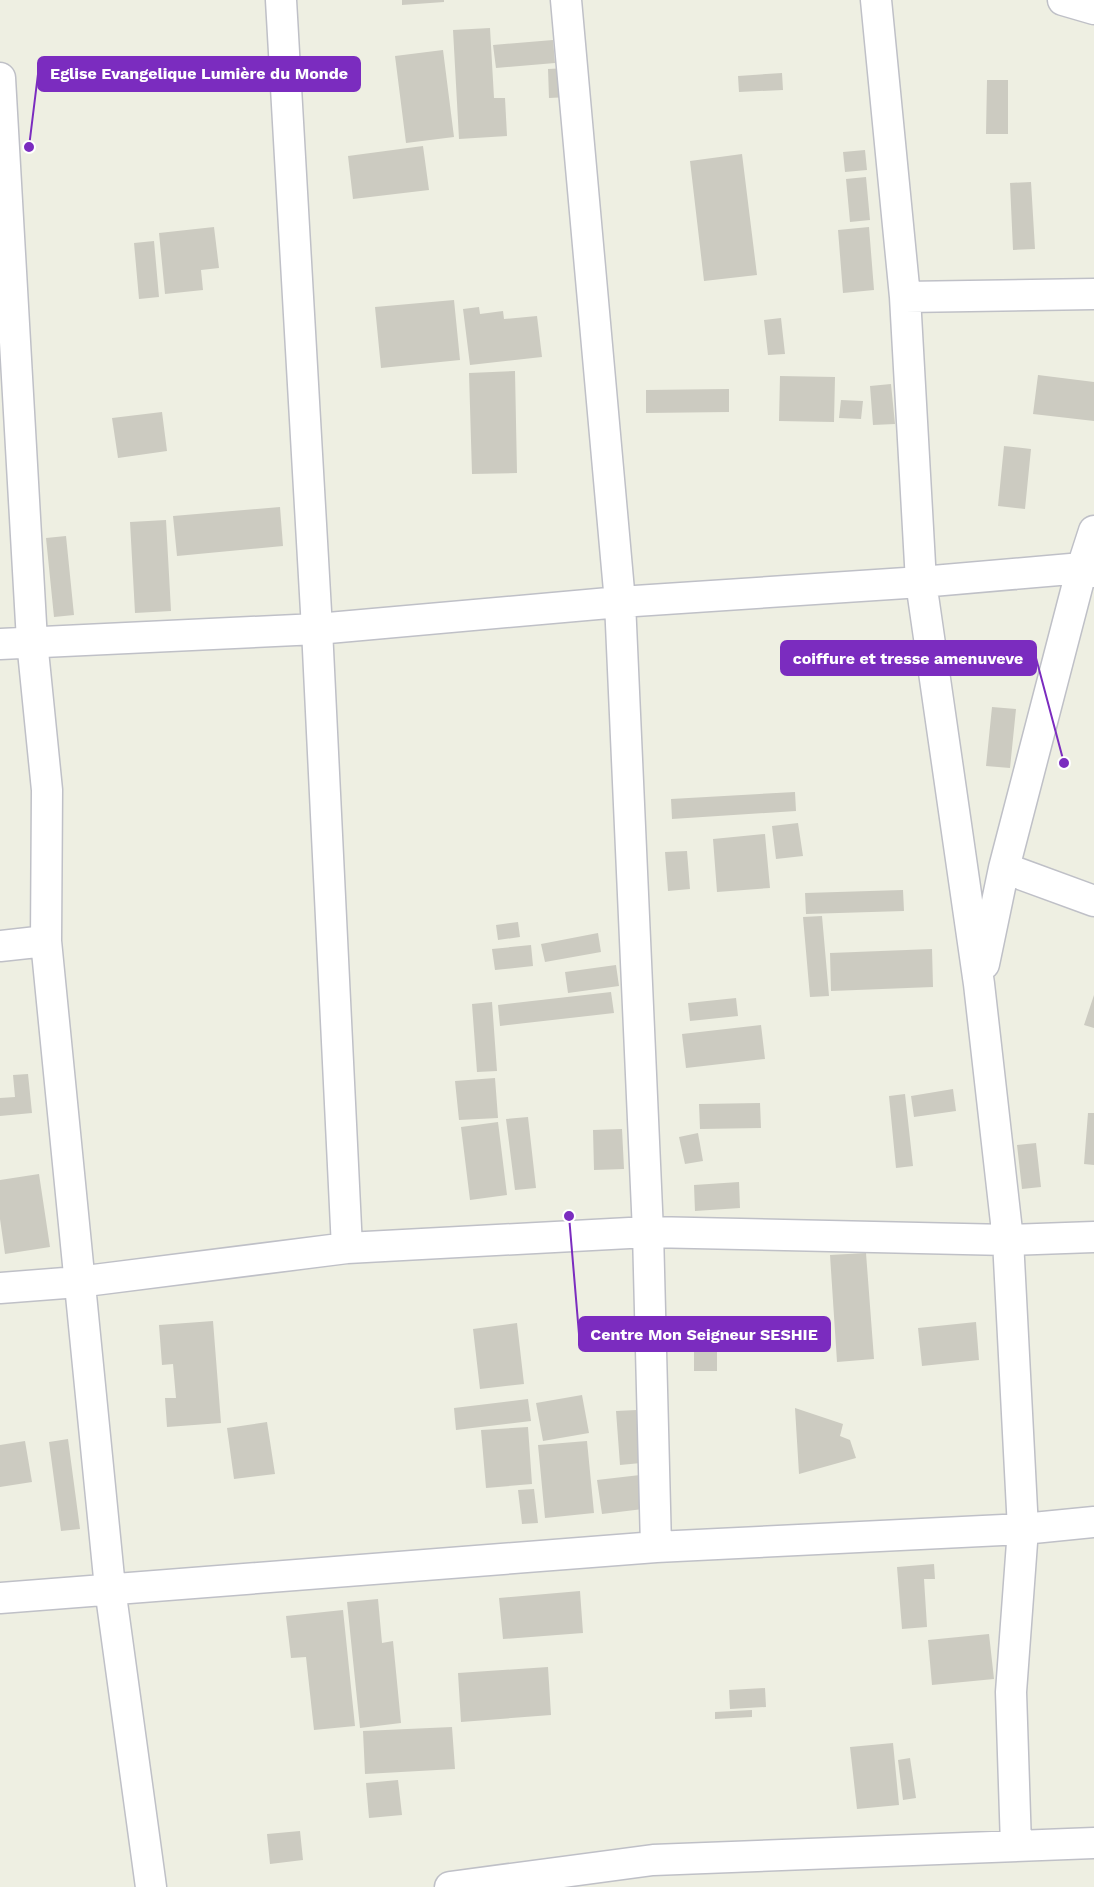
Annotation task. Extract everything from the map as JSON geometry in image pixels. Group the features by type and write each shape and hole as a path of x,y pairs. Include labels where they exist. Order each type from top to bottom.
{"street":[{"path":"281,0 317,629 347,1248"},
{"path":"566,0 620,602 648,1232 656,1546"},
{"path":"876,0 905,297 921,582 979,984 1008,1240 1023,1529 1011,1692 1016,1846"},
{"path":"1063,0 1094,9"},
{"path":"0,78 32,641 47,790 46,941 110,1588 151,1887"},
{"path":"905,297 1094,294"},
{"path":"979,984 1004,868 1088,570 1094,531"},
{"path":"0,644 317,629 620,602 1088,570"},
{"path":"1004,868 1094,901"},
{"path":"0,946 46,941"},
{"path":"0,1288 78,1282 347,1248 648,1232 1008,1240 1094,1237"},
{"path":"0,1598 656,1546 1023,1529 1094,1522"},
{"path":"450,1887 653,1860 1094,1843"}],"building":[{"path":"402,0 444,0 444,2 402,5"},
{"path":"490,28 494,98 505,98 507,136 459,139 453,30"},
{"path":"553,40 555,63 496,68 493,45"},
{"path":"443,50 454,137 406,143 395,56"},
{"path":"567,68 569,97 549,98 548,69"},
{"path":"782,73 783,90 739,92 738,76"},
{"path":"987,80 1008,80 1008,134 986,134"},
{"path":"423,146 429,190 353,199 348,156"},
{"path":"865,150 867,170 845,172 843,152"},
{"path":"742,154 757,275 704,281 690,161"},
{"path":"866,177 870,220 850,222 846,179"},
{"path":"1031,182 1035,249 1013,250 1010,183"},
{"path":"214,227 219,268 201,270 203,290 165,294 159,233"},
{"path":"869,227 874,290 843,293 838,230"},
{"path":"154,241 159,297 139,299 134,243"},
{"path":"454,300 460,360 381,368 375,307"},
{"path":"479,307 480,314 503,311 504,319 537,316 542,357 470,365 463,309"},
{"path":"781,318 785,354 768,355 764,320"},
{"path":"515,371 517,473 472,474 469,373"},
{"path":"1038,375 1094,382 1094,421 1033,414"},
{"path":"780,376 835,377 834,422 779,421"},
{"path":"891,384 895,424 873,425 870,386"},
{"path":"729,389 729,412 646,413 646,390"},
{"path":"841,400 863,401 861,419 839,418"},
{"path":"162,412 167,451 118,458 112,418"},
{"path":"1004,446 1031,449 1025,509 998,506"},
{"path":"280,507 283,546 177,556 173,516"},
{"path":"166,520 171,611 135,613 130,522"},
{"path":"66,536 74,615 54,617 46,538"},
{"path":"992,707 1016,709 1010,768 986,766"},
{"path":"795,792 796,811 672,819 671,799"},
{"path":"798,823 803,856 776,859 772,826"},
{"path":"765,834 770,888 717,892 713,839"},
{"path":"687,851 690,889 668,891 665,852"},
{"path":"903,890 904,911 806,914 805,893"},
{"path":"822,916 829,996 810,997 803,917"},
{"path":"518,922 520,937 498,940 496,925"},
{"path":"598,933 601,952 545,962 541,944"},
{"path":"531,945 533,966 495,970 492,949"},
{"path":"932,949 933,987 831,991 830,953"},
{"path":"616,965 619,986 568,993 565,972"},
{"path":"611,992 614,1013 500,1026 498,1005"},
{"path":"1094,995 1094,1028 1084,1025"},
{"path":"736,998 738,1016 690,1021 688,1003"},
{"path":"492,1002 497,1071 477,1072 472,1004"},
{"path":"761,1025 765,1059 686,1068 682,1034"},
{"path":"28,1074 32,1113 0,1116 0,1098 15,1097 13,1075"},
{"path":"495,1078 498,1118 459,1120 455,1081"},
{"path":"953,1089 956,1111 914,1117 911,1096"},
{"path":"905,1094 913,1166 896,1168 889,1096"},
{"path":"760,1103 761,1128 700,1129 699,1104"},
{"path":"1088,1113 1094,1113 1094,1165 1084,1164"},
{"path":"528,1117 536,1188 515,1190 506,1119"},
{"path":"498,1122 507,1195 470,1200 461,1127"},
{"path":"622,1129 624,1169 594,1170 593,1130"},
{"path":"698,1133 703,1161 685,1164 679,1137"},
{"path":"1036,1143 1041,1187 1022,1189 1017,1145"},
{"path":"39,1174 50,1247 5,1254 0,1219 0,1180"},
{"path":"739,1182 740,1208 695,1211 694,1185"},
{"path":"866,1253 874,1359 837,1362 830,1255"},
{"path":"213,1321 221,1423 167,1427 165,1398 176,1398 173,1364 162,1365 159,1325"},
{"path":"976,1322 979,1360 922,1366 918,1328"},
{"path":"517,1323 524,1384 480,1389 473,1329"},
{"path":"717,1331 717,1371 694,1371 694,1332"},
{"path":"582,1395 589,1433 543,1441 536,1403"},
{"path":"528,1399 531,1421 456,1430 454,1408"},
{"path":"795,1408 843,1424 840,1436 850,1440 856,1458 799,1474"},
{"path":"637,1410 641,1463 620,1465 616,1411"},
{"path":"267,1422 275,1474 234,1479 227,1428"},
{"path":"528,1427 532,1484 486,1488 481,1430"},
{"path":"68,1439 80,1529 61,1531 49,1442"},
{"path":"25,1441 32,1482 0,1487 0,1445"},
{"path":"587,1441 594,1513 545,1518 538,1445"},
{"path":"640,1475 643,1509 602,1514 597,1480"},
{"path":"534,1489 538,1523 522,1524 518,1490"},
{"path":"934,1564 935,1579 924,1579 927,1627 902,1629 897,1567"},
{"path":"580,1591 583,1633 503,1639 499,1598"},
{"path":"378,1599 382,1643 393,1641 401,1723 360,1728 347,1602"},
{"path":"343,1610 355,1726 314,1730 306,1657 291,1658 286,1616"},
{"path":"989,1634 994,1679 932,1685 928,1640"},
{"path":"548,1667 551,1715 461,1722 458,1673"},
{"path":"765,1688 766,1707 730,1709 729,1690"},
{"path":"752,1710 752,1717 715,1719 715,1712"},
{"path":"452,1727 455,1769 365,1774 363,1731"},
{"path":"893,1743 899,1805 857,1809 850,1747"},
{"path":"910,1758 916,1798 903,1800 898,1760"},
{"path":"398,1780 402,1815 369,1818 366,1783"},
{"path":"300,1831 303,1860 270,1864 267,1834"}],"place":[{"name":"Eglise Evangelique Lumière du Monde","path":"29,147"},
{"name":"coiffure et tresse amenuveve","path":"1064,763"},
{"name":"Centre Mon Seigneur SESHIE","path":"569,1216"}]}
